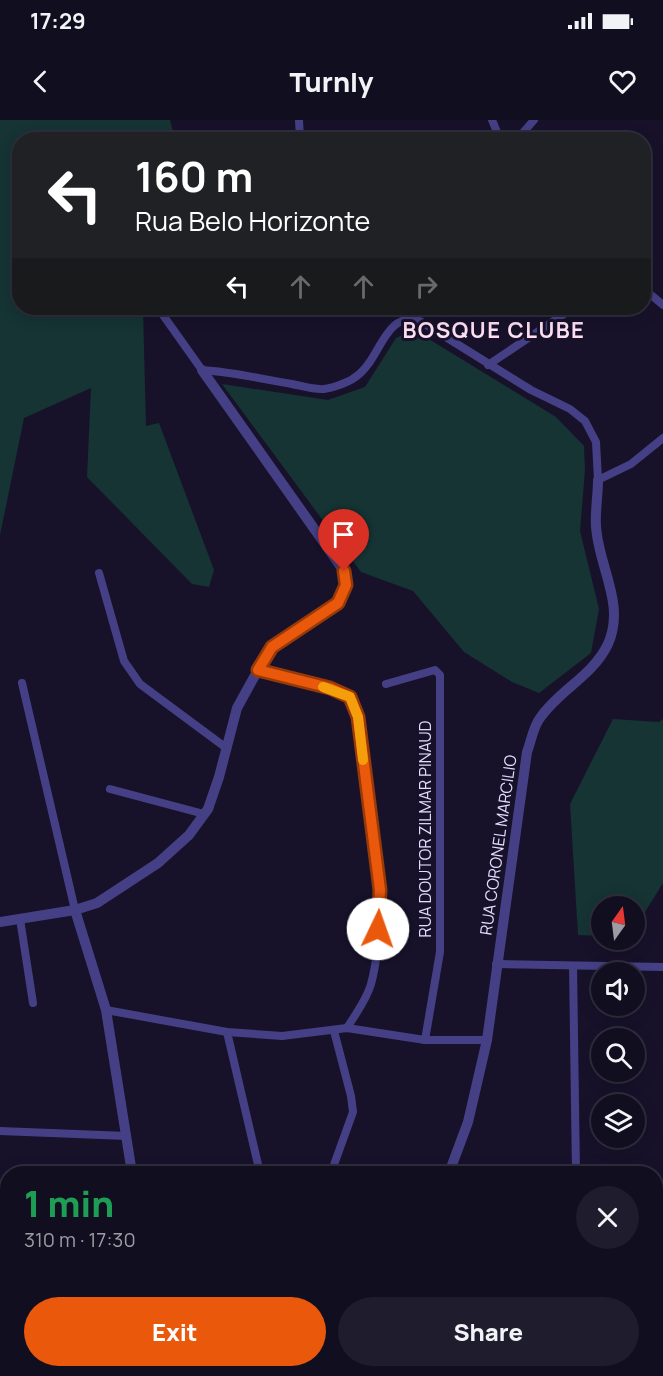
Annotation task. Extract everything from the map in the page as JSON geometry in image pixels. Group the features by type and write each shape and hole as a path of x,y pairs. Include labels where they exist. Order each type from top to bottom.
{"street":[{"path":"524,132 534,120"},
{"path":"651,295 663,305"},
{"path":"0,922 75,910 97,903 158,863 189,835 204,814 219,777 237,708 272,647 338,603 346,585 344,571 163,315"},
{"path":"488,365 563,315"},
{"name":"RUA CORONEL MARCILIO","path":"202,370 323,389 355,378 373,360 388,332 399,320 409,317 420,321 531,390 570,409 585,421 596,442 598,480 596,528 612,594 615,621 608,643 591,670 560,695 538,720 527,753 487,1040 468,1122 452,1166"},
{"path":"598,480 631,464 663,438"},
{"path":"99,573 124,661 140,684 225,747"},
{"path":"258,670 330,688 350,697 358,717 380,890 377,948 371,987 347,1028"},
{"name":"RUA DOUTOR ZILMAR PINAUD","path":"386,684 435,670 440,675 440,952 425,1040"},
{"path":"22,683 75,910 106,1010 131,1166"},
{"path":"110,789 204,814"},
{"path":"20,919 33,1004"},
{"path":"496,964 663,967"},
{"path":"573,966 576,1166"},
{"path":"106,1010 227,1032 282,1035 347,1028 425,1040 487,1040"},
{"path":"334,1031 353,1112 334,1166"},
{"path":"227,1032 258,1166"},
{"path":"0,1131 127,1136"}],"green space":[{"path":"0,120 170,120 173,132 12,132 12,315 143,315 146,426 159,423 214,570 209,587 192,584 87,477 91,388 24,418 0,535"},
{"path":"414,330 556,417 584,446 585,470 580,531 599,609 591,653 539,693 512,682 464,652 413,591 361,572 222,384 328,400 365,387 396,338"},
{"path":"613,719 659,722 663,719 663,883 645,912 645,896 591,896 591,936 578,935 570,804"}],"slow traffic":[{"path":"323,687 350,697 358,717 363,760"}],"district":[{"name":"BOSQUE CLUBE","path":"494,330"}],"route":[{"path":"344,571 346,585 338,603 272,647 258,670 330,688 350,697 358,717 380,890 378,929"}]}
